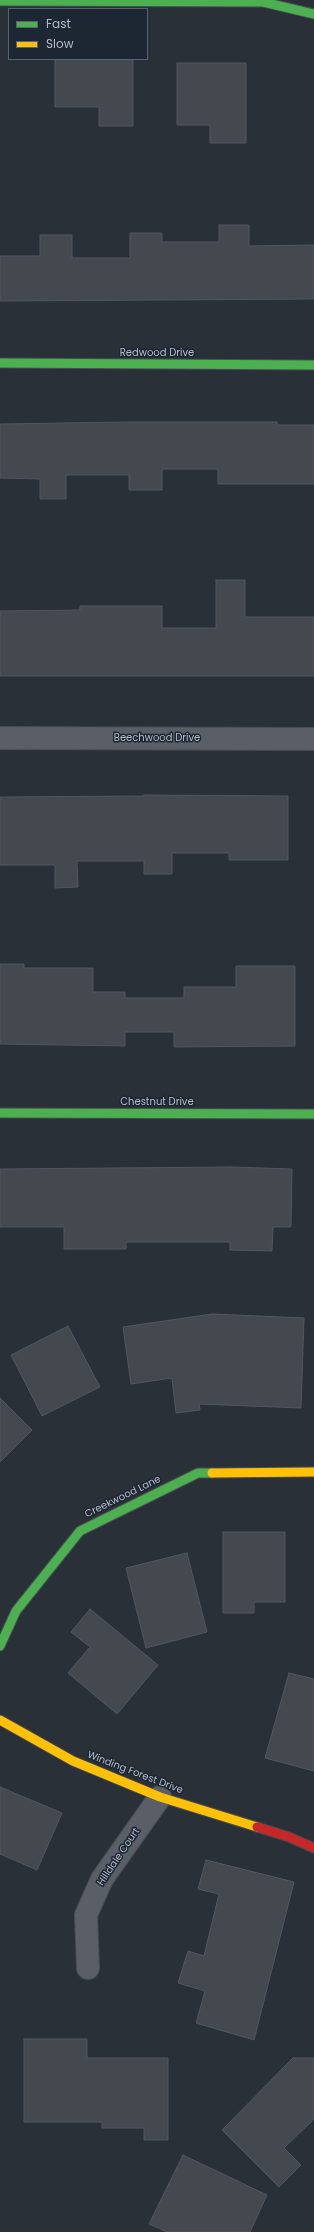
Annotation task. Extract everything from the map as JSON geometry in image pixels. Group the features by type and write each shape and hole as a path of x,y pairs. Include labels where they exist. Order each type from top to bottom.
{"street":[{"path":"0,1 263,2 314,14"},
{"name":"Redwood Drive","path":"0,362 314,365"},
{"name":"Beechwood Drive","path":"0,738 314,739"},
{"name":"Chestnut Drive","path":"0,1113 314,1114"},
{"name":"Creekwood Lane","path":"0,1646 16,1611 80,1531 198,1473 314,1472"},
{"name":"Winding Forest Drive","path":"0,1720 73,1761 160,1797 289,1837 314,1848"},
{"name":"Hilldale Court","path":"88,1968 86,1915 102,1879 160,1797"}],"building":[{"path":"55,60 133,60 133,126 99,126 99,107 55,107"},
{"path":"177,63 246,63 246,143 210,143 210,125 177,125"},
{"path":"219,225 249,225 249,246 314,245 314,299 0,301 0,256 40,256 40,235 72,235 72,258 130,258 130,233 162,233 162,242 219,242"},
{"path":"277,422 277,425 314,425 314,484 218,484 218,469 162,469 162,490 129,490 129,475 66,475 66,499 40,499 40,479 0,478 0,424"},
{"path":"216,580 245,580 245,617 314,617 314,676 0,676 0,611 80,610 80,606 162,606 162,628 216,628"},
{"path":"144,795 288,796 288,860 229,860 229,853 172,853 172,874 144,874 144,861 77,861 78,887 55,888 55,865 0,865 0,797"},
{"path":"0,964 24,964 24,968 93,968 93,992 125,992 125,998 184,998 184,987 236,987 236,966 295,966 295,1046 174,1047 174,1032 125,1032 125,1046 0,1044"},
{"path":"231,1167 292,1169 291,1227 273,1227 272,1251 230,1250 230,1242 126,1242 126,1249 64,1249 64,1227 0,1227 0,1169"},
{"path":"212,1314 304,1318 301,1408 199,1404 200,1410 176,1413 172,1378 131,1384 123,1327"},
{"path":"68,1326 100,1387 42,1416 11,1355"},
{"path":"0,1398 32,1430 0,1462"},
{"path":"223,1532 285,1532 285,1602 254,1602 254,1613 223,1613"},
{"path":"187,1553 207,1632 146,1648 126,1568"},
{"path":"90,1609 158,1665 117,1714 68,1673 90,1647 71,1632"},
{"path":"289,1673 314,1679 314,1771 265,1758"},
{"path":"0,1787 62,1813 37,1870 0,1854"},
{"path":"206,1860 294,1882 254,2040 196,2023 205,1991 178,1983 188,1951 204,1956 219,1894 198,1889"},
{"path":"24,2039 87,2039 87,2058 168,2058 168,2140 144,2140 144,2128 102,2128 102,2122 24,2122"},
{"path":"293,2058 314,2058 314,2119 284,2148 301,2165 279,2187 222,2130"},
{"path":"183,2155 267,2195 250,2232 167,2232 149,2224"}],"traffic: fast":[{"path":"0,1 263,2 314,14"},
{"path":"0,363 314,365"},
{"path":"0,1113 314,1114"},
{"path":"0,1646 16,1611 80,1531 198,1473 212,1473"}],"traffic: slow":[{"path":"212,1473 314,1472"},
{"path":"0,1720 73,1761 160,1797 257,1827"}],"traffic: jam":[{"path":"257,1827 289,1837 314,1848"}]}
